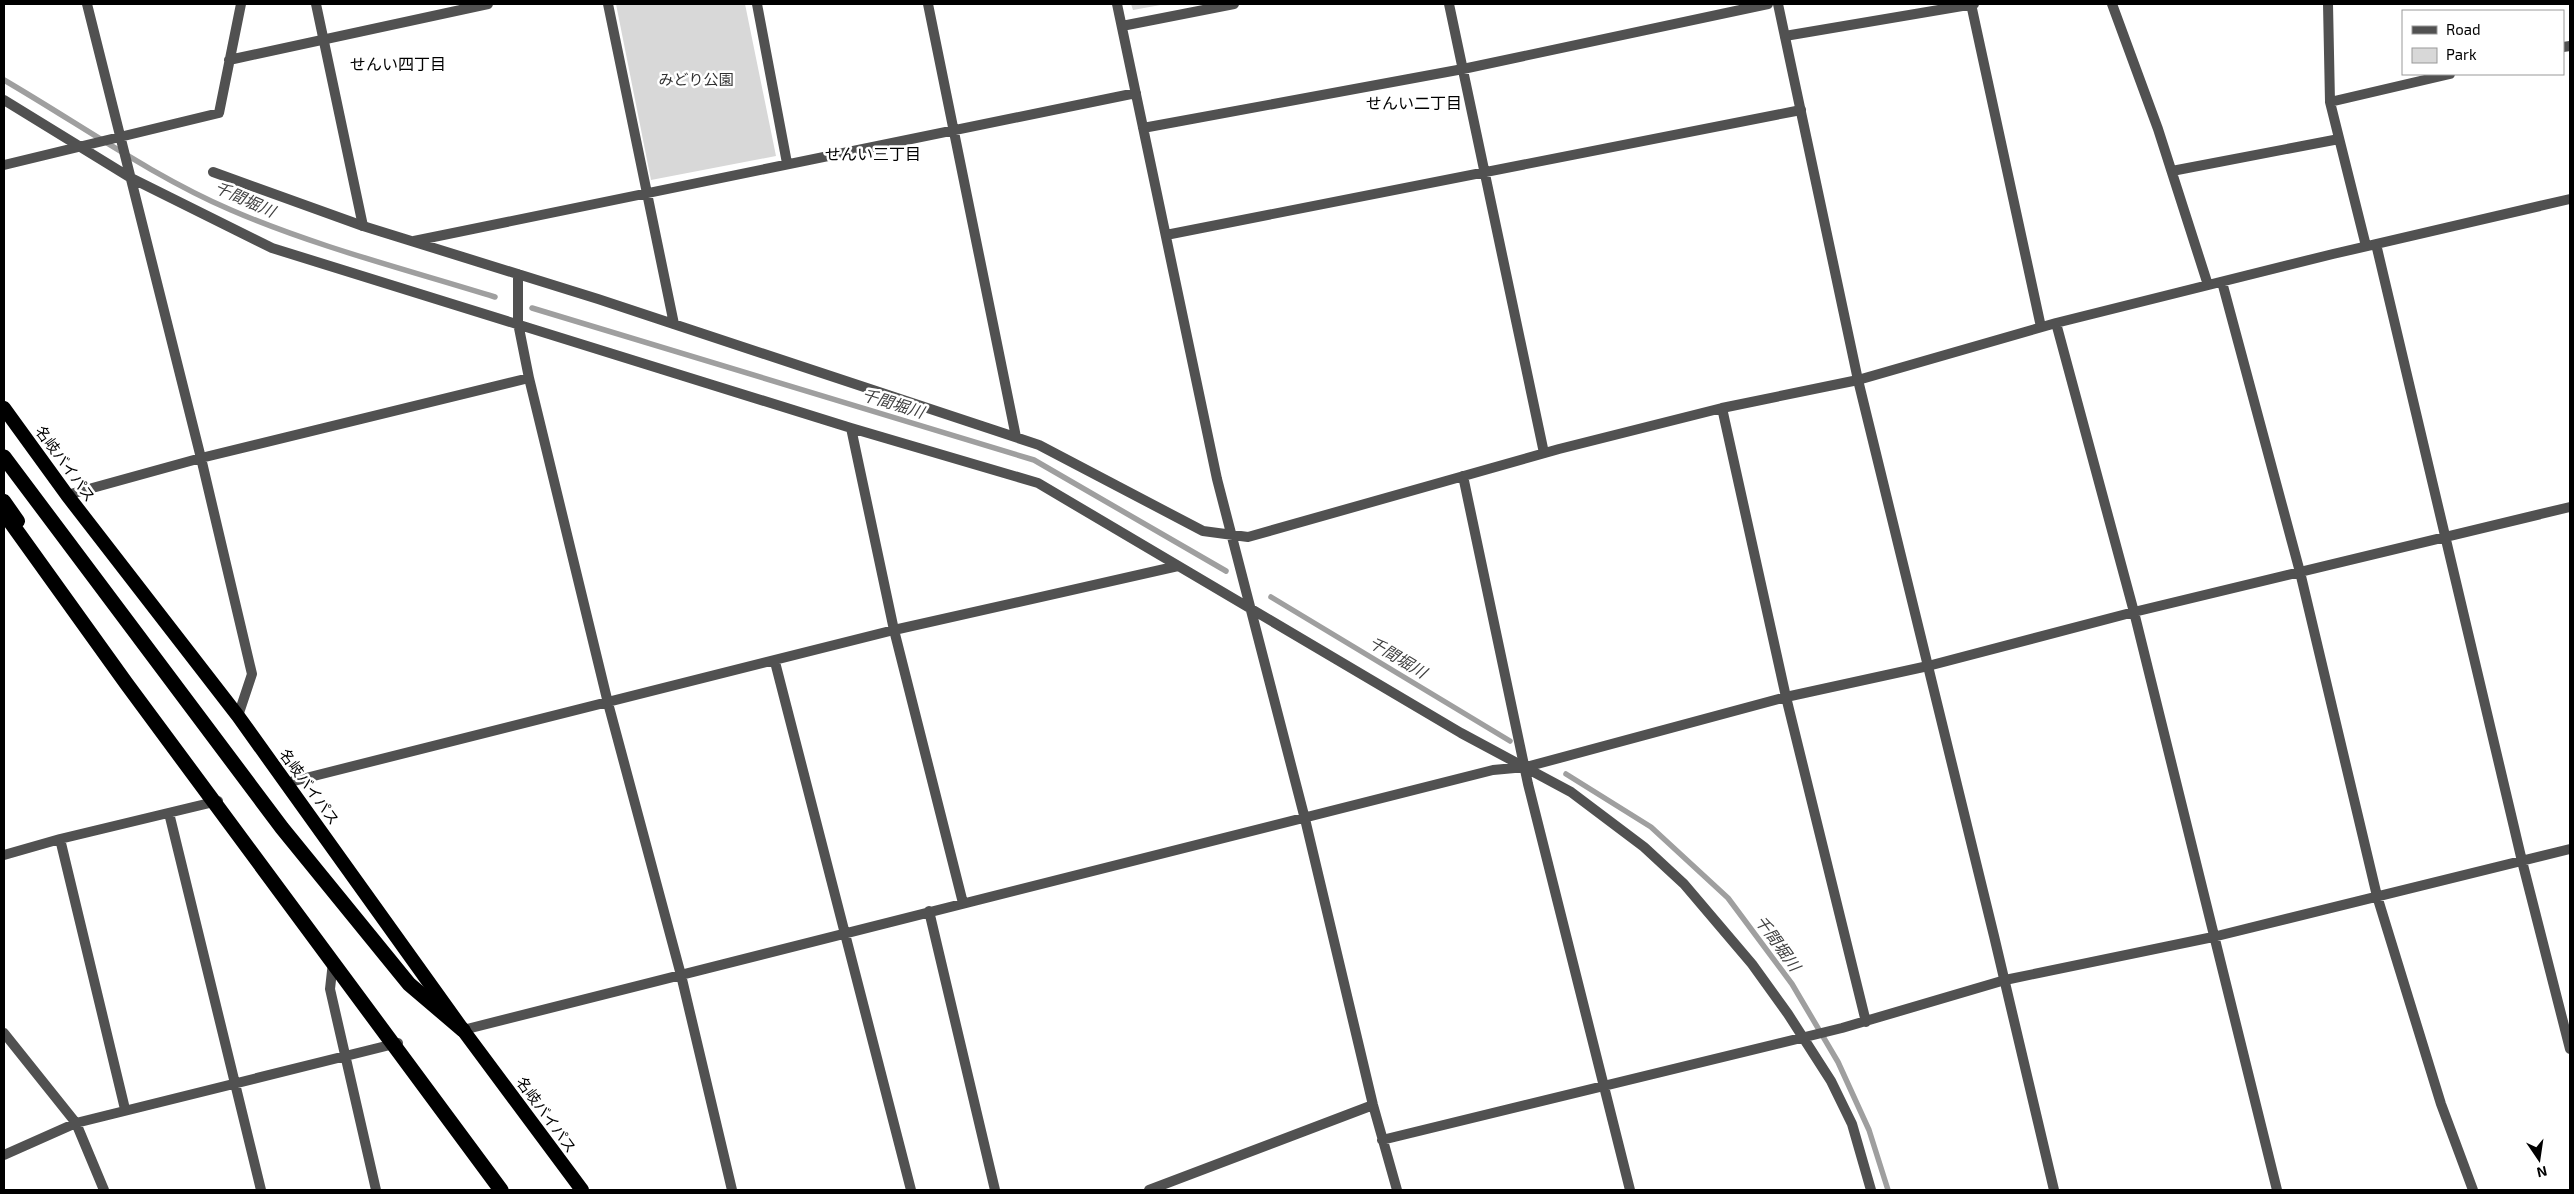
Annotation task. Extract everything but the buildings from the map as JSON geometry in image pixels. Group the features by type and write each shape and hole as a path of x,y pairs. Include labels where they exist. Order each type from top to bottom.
{"highway":[{"name":"名岐バイパス","path":"4,408 67,495 238,716 463,1030 582,1190"},
{"path":"4,457 282,828 408,984 463,1030"},
{"path":"5,508 334,956 510,1190"},
{"path":"5,508 126,684 501,1190"}],"street":[{"path":"87,4 201,458 252,674 238,716"},
{"path":"4,165 81,144 120,138 219,113 241,4"},
{"path":"316,4 363,226"},
{"path":"229,60 488,4"},
{"path":"608,4 674,324"},
{"path":"757,4 787,163"},
{"path":"928,4 1016,437"},
{"path":"1117,4 1217,479 1305,820 1372,1105 1397,1190"},
{"path":"1122,26 1234,4"},
{"path":"1449,4 1544,453"},
{"path":"1143,128 1463,69 1768,4"},
{"path":"1778,4 1858,380 2005,980 2054,1190"},
{"path":"1784,36 1972,4 2041,327"},
{"path":"2112,4 2172,172 2208,285"},
{"path":"2328,4 2330,102 2339,139 2371,245 2446,537 2522,861 2570,1049"},
{"path":"2330,102 2446,75"},
{"path":"413,241 1136,93"},
{"path":"4,100 81,144 131,178 272,248 851,428 1038,482 1461,733 1571,792 1644,847 1684,884 1752,964 1807,1037 1852,1124 1870,1190"},
{"path":"1166,235 1801,110"},
{"path":"2172,172 2339,139"},
{"path":"213,172 363,226 674,324 1039,445 1202,531 1248,537 1544,453 1722,408 1858,380 2056,323 2371,245 2570,199"},
{"path":"518,274 518,324 529,378 608,703 682,975 732,1190"},
{"path":"2222,282 2300,572 2377,896 2441,1104 2472,1190"},
{"path":"2056,323 2134,612 2277,1190"},
{"path":"67,495 201,458 529,378"},
{"path":"1722,408 1786,697 1866,1022"},
{"path":"851,428 894,630 963,903"},
{"path":"1463,476 1526,767 1630,1190"},
{"path":"463,1030 846,932 1305,820 1493,770 1526,767 1786,697 1928,666 2134,612 2570,507"},
{"path":"286,783 774,662 894,630 1178,566"},
{"path":"774,662 846,932 911,1190"},
{"path":"4,855 60,839 220,800"},
{"path":"169,813 261,1190"},
{"path":"60,839 125,1110"},
{"path":"1382,1140 1866,1022 2005,980 2214,937 2570,849"},
{"path":"930,912 995,1190"},
{"path":"334,956 330,989 376,1190"},
{"path":"4,1034 76,1123 104,1190"},
{"path":"4,1155 76,1123 398,1042"},
{"path":"1149,1190 1372,1105"}],"green space":[{"name":"みどり公園","path":"616,4 745,4 776,156 651,180"},
{"path":"1131,4 1166,4 1133,10"}],"waterway":[{"name":"千間堀川","path":"4,80 144,165 231,210 328,246 495,297"},
{"name":"千間堀川","path":"532,308 1034,460 1226,571"},
{"name":"千間堀川","path":"1271,597 1510,741"},
{"name":"千間堀川","path":"1566,774 1651,827 1728,898 1792,984 1838,1062 1869,1130 1888,1190"}],"district":[{"name":"せんい四丁目","path":"398,64"},
{"name":"せんい二丁目","path":"1414,103"},
{"name":"せんい三丁目","path":"873,154"}]}
